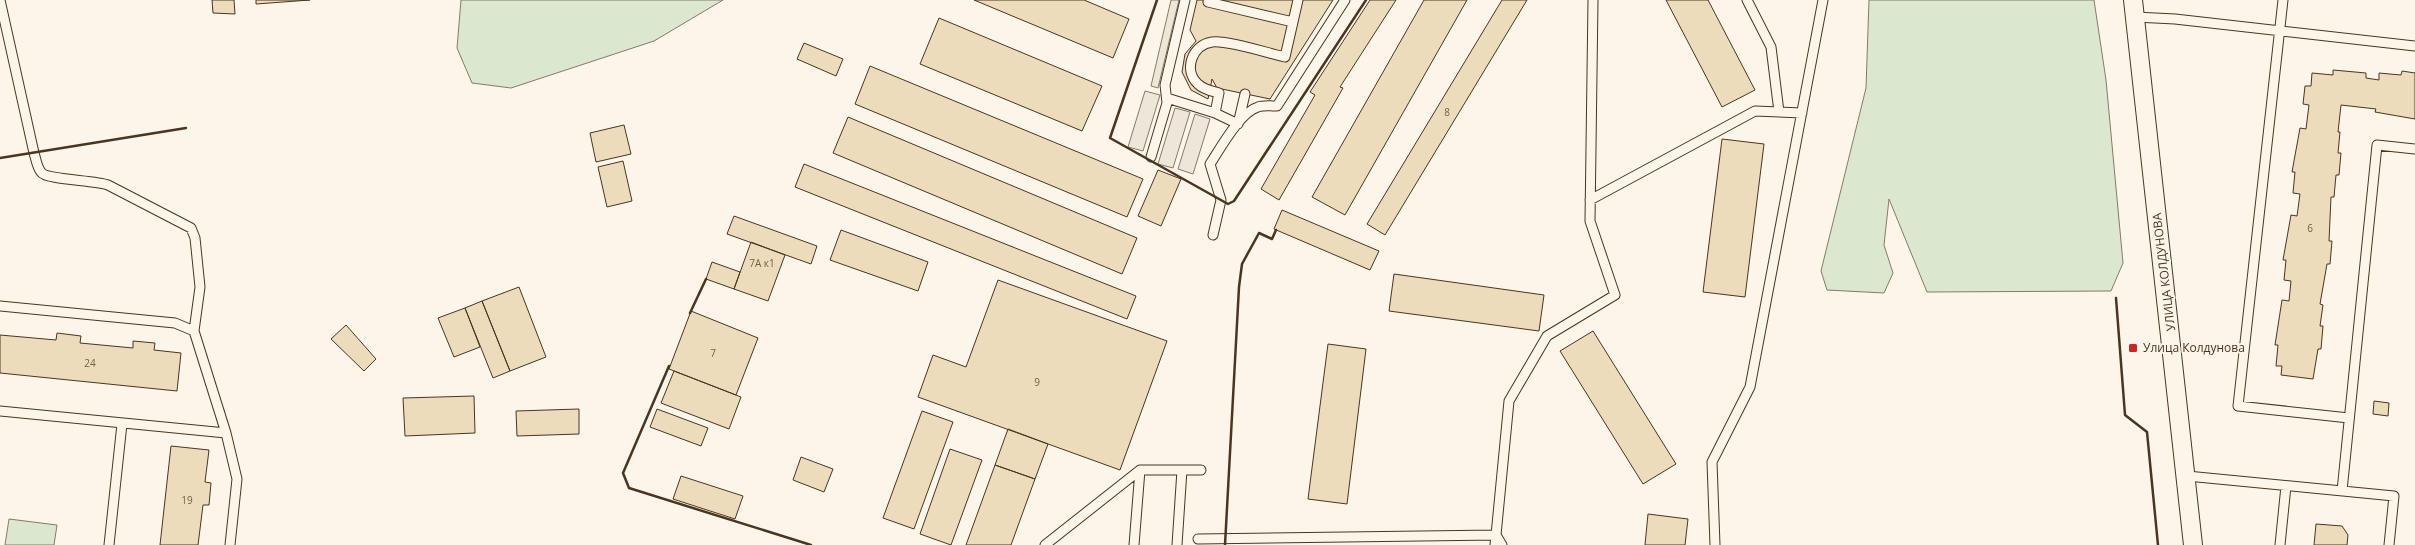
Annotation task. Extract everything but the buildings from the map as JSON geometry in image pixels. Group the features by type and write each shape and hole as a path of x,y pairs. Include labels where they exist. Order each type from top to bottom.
{"street":[{"name":"УЛИЦА КОЛДУНОВА","path":"2134,8 2194,545"}],"lane":[{"path":"0,0 34,153 41,173 49,178 95,180 191,228 195,238 200,287 194,331 226,433 237,479 230,545"},
{"path":"1150,157 1167,103 1165,85 1185,0"},
{"path":"1209,0 1208,2 1293,22"},
{"path":"1215,112 1219,93 1197,84 1190,70 1194,54 1199,48 1214,42 1285,57 1298,0"},
{"path":"1213,235 1221,200 1210,164 1238,124 1257,107 1277,106 1345,0"},
{"path":"1495,545 1509,401 1547,336 1615,295 1590,221 1593,0"},
{"path":"1747,0 1771,48 1779,112"},
{"path":"1715,545 1712,462 1750,387 1823,0"},
{"path":"2283,0 2238,406 2349,418"},
{"path":"2134,8 2280,31 2415,46"},
{"path":"1238,124 1245,94"},
{"path":"1167,98 1215,112 1238,124"},
{"path":"1590,200 1755,111 1802,113"},
{"path":"2342,491 2377,145 2415,148"},
{"path":"0,306 175,323 194,331"},
{"path":"0,411 226,433"},
{"path":"109,545 122,424"},
{"path":"1045,545 1140,470 1201,470"},
{"path":"1134,545 1140,470"},
{"path":"1176,545 1182,470"},
{"path":"2187,476 2394,496 2389,545"},
{"path":"2280,545 2286,486"},
{"path":"1198,539 1496,535"},
{"path":"1496,535 1502,545"}],"green space":[{"path":"461,0 723,0 654,41 511,88 472,83 457,48"},
{"path":"1869,0 2094,0 2106,80 2123,263 2111,291 1927,292 1889,199 1884,245 1893,273 1884,293 1827,290 1821,271 1866,88"},
{"path":"9,519 57,525 54,545 5,545"}],"shaded area":[{"path":"1171,0 1179,0 1158,88 1151,86"},
{"path":"1145,91 1160,95 1143,151 1128,147"},
{"path":"1175,108 1190,112 1173,168 1158,164"},
{"path":"1195,114 1210,119 1193,174 1178,169"}],"wall":[{"path":"1157,0 1110,138 1228,204 1234,201 1366,0"},
{"path":"0,158 186,128"},
{"path":"1225,545 1239,287 1242,264 1259,233 1272,239 1276,230"},
{"path":"690,313 706,279"},
{"path":"2116,298 2125,415 2147,432 2158,545"},
{"path":"669,366 623,473 629,488 811,545"}],"place":[{"name":"Улица Колдунова","path":"2133,348"}]}
